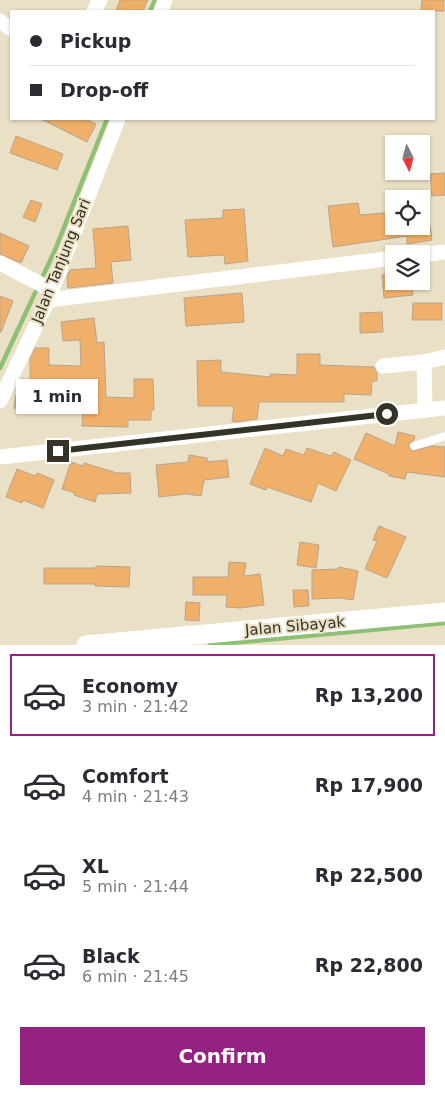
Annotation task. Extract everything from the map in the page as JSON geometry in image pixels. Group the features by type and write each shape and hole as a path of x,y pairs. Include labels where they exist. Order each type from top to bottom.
{"street":[{"name":"Jalan Tanjung Sari","path":"0,401 118,120"},
{"path":"430,254 445,252"},
{"path":"0,263 46,290 385,259"},
{"path":"383,366 424,362 445,357"},
{"path":"424,362 426,410"},
{"path":"0,457 445,408"},
{"name":"Jalan Sibayak","path":"86,645 445,612"}],"lane":[{"path":"414,446 445,436"}],"building":[{"path":"120,0 148,0 143,10 116,10"},
{"path":"422,0 444,0 444,11 421,10"},
{"path":"43,120 87,120 96,124 87,142"},
{"path":"16,136 63,154 57,170 10,153"},
{"path":"445,173 445,195 432,196 430,174"},
{"path":"31,200 42,204 35,222 23,217"},
{"path":"358,203 360,215 385,213 385,235 430,235 430,226 432,240 407,244 407,236 333,247 328,206"},
{"path":"244,209 248,261 225,264 224,255 188,257 185,220 223,218 223,210"},
{"path":"128,226 131,260 111,262 113,283 68,288 67,277 70,270 96,268 93,229"},
{"path":"0,233 29,246 21,263 0,254"},
{"path":"385,274 385,290 413,290 413,295 384,298 382,275"},
{"path":"242,293 244,322 186,326 184,298"},
{"path":"0,296 13,301 1,332 0,332"},
{"path":"413,303 442,303 442,320 412,320"},
{"path":"382,312 383,332 360,333 360,313"},
{"path":"94,318 97,343 104,342 106,397 134,398 134,379 153,379 154,410 151,410 151,420 128,420 128,427 82,426 84,386 79,385 79,380 53,379 51,394 33,393 30,410 14,408 16,395 20,395 21,379 30,380 30,359 35,348 49,348 49,365 81,366 80,340 63,341 61,322"},
{"path":"297,354 320,354 320,365 374,367 377,373 377,381 372,381 371,395 344,394 344,402 259,402 257,419 236,422 232,421 234,406 198,406 197,361 221,360 221,372 270,377 270,374 297,375"},
{"path":"398,432 415,436 414,440 408,445 412,451 433,446 445,447 445,477 407,472 405,479 389,476 389,474 354,459 366,433 395,446"},
{"path":"265,448 283,456 286,449 304,455 307,448 331,456 334,452 351,460 336,491 318,483 311,502 267,487 266,490 250,484"},
{"path":"189,455 207,458 207,462 227,460 229,477 204,480 201,496 186,494 159,497 156,465 188,462"},
{"path":"71,462 83,466 84,463 117,473 130,473 131,493 97,494 95,502 62,489"},
{"path":"17,469 35,476 37,473 54,480 43,508 23,500 22,503 6,497"},
{"path":"379,526 406,537 387,578 365,569 377,541 373,540"},
{"path":"300,542 319,545 316,568 297,565"},
{"path":"229,562 246,563 244,576 260,574 264,605 240,608 226,607 227,595 193,595 193,577 228,577"},
{"path":"96,566 130,567 129,587 95,586 95,584 44,584 44,568 96,568"},
{"path":"339,567 358,571 353,600 340,598 312,599 312,570 339,569"},
{"path":"293,590 308,590 309,606 294,607"},
{"path":"186,602 200,603 199,621 185,620"}],"waterway":[{"path":"150,10 155,0"},
{"path":"0,368 55,250 107,120"},
{"path":"210,645 445,623"}],"route":[{"path":"58,451 387,414"}]}
